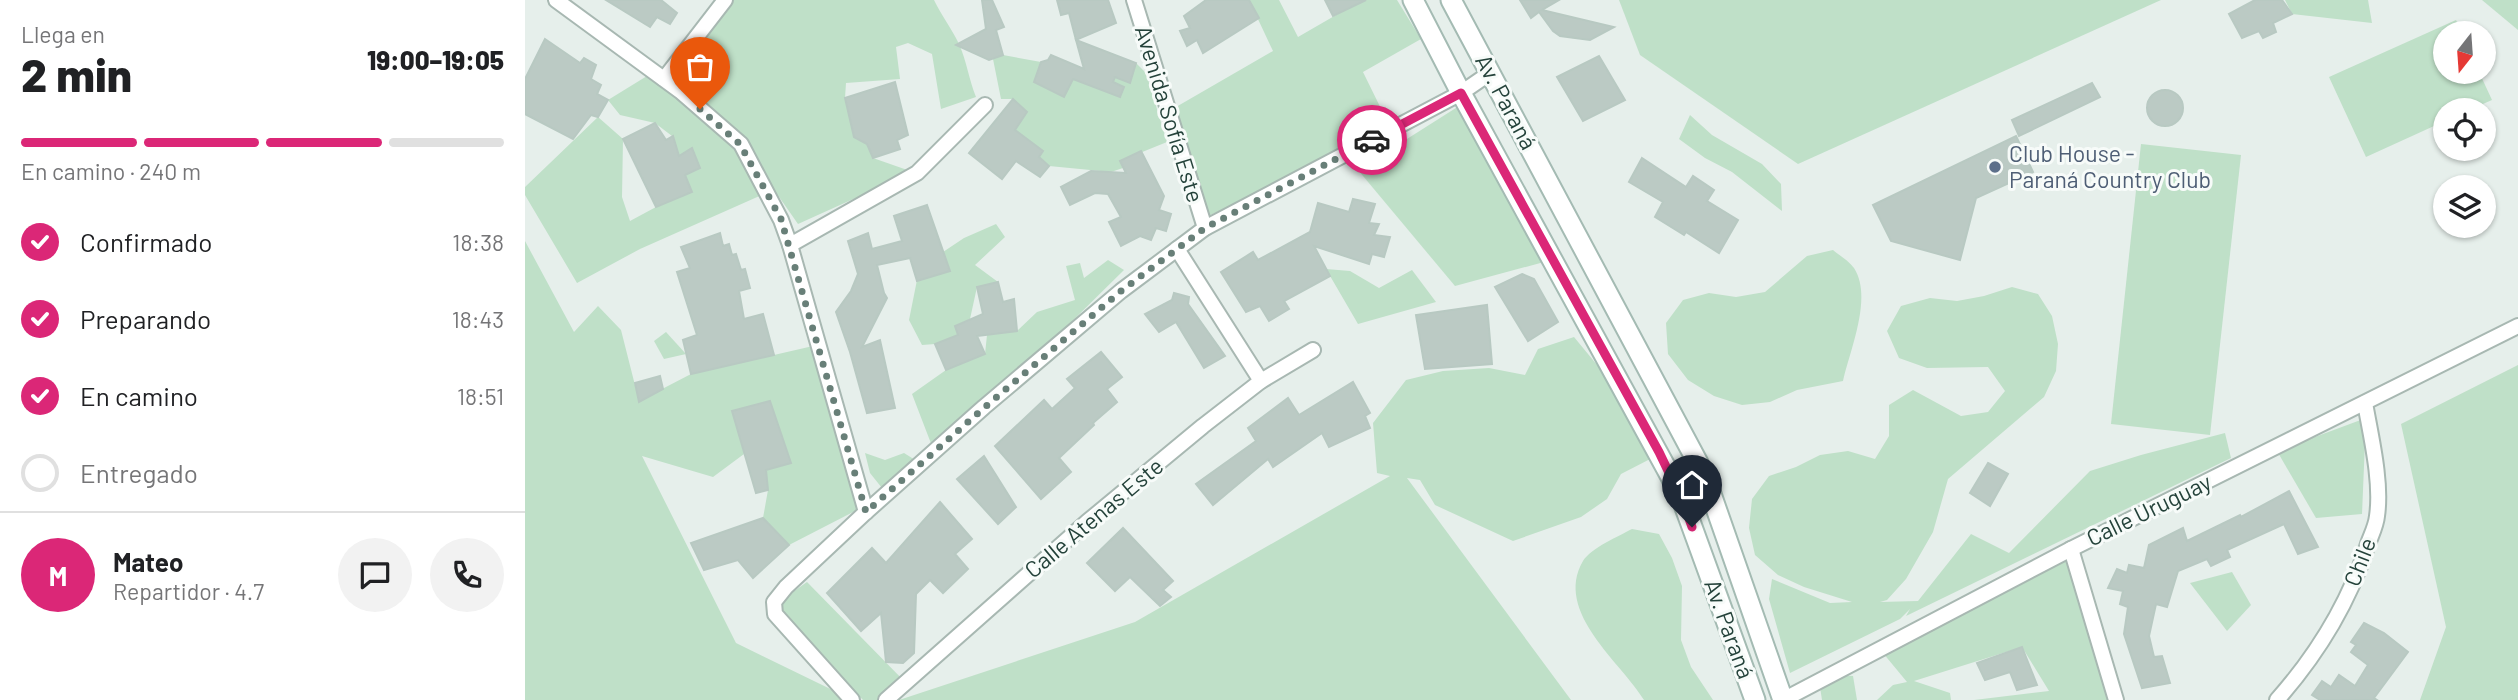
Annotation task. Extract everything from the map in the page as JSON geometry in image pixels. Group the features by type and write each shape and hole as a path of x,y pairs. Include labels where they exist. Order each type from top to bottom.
{"street":[{"path":"556,0 663,79 740,144 781,219 790,245 866,512"},
{"path":"663,79 725,0"},
{"name":"Avenida Sofía Este","path":"1134,0 1205,228"},
{"name":"Av. Paraná","path":"1413,0 1671,477 1683,502 1755,700"},
{"name":"Av. Paraná","path":"1451,0 1702,473 1783,700"},
{"path":"852,700 779,619 773,606 775,598 786,587 866,512 1006,389 1121,291 1205,228 1461,93 1490,73"},
{"path":"790,245 916,173 985,105"},
{"path":"1177,249 1261,381"},
{"name":"Calle Uruguay","path":"1783,700 2071,549 2518,326"},
{"name":"Calle Atenas Este","path":"886,700 1087,522 1261,381 1313,350"},
{"name":"Chile","path":"2277,700 2295,680 2341,610 2361,566 2377,517 2376,466 2365,404"},
{"path":"2071,549 2116,700"}],"green space":[{"path":"734,0 934,0 959,44 976,97 941,109 932,54 908,43 896,47 900,79 846,83 845,98 854,136 867,144 873,158 913,172 798,224 742,144 766,193 640,249 577,283 525,195 525,187 598,117 623,139 622,197 630,221 692,192 685,175 692,149 679,156 672,136 655,123 620,115 608,100 647,76 739,143 664,79"},
{"path":"1249,0 1279,0 1298,37 1362,0 1397,0 1421,39 1363,72 1391,129 1202,219 1176,107 1273,51"},
{"path":"1619,0 2161,0 1798,164 1640,55"},
{"path":"2285,0 2368,0 2372,23 2292,14"},
{"path":"2482,0 2518,0 2518,30"},
{"path":"2433,30 2433,84 2485,84 2491,98 2433,98 2433,126 2366,157 2329,77"},
{"path":"1003,55 1041,62 1034,82 1064,97 1073,79 1110,93 1115,77 1130,83 1136,63 1146,73 1167,142 1120,161 1123,168 1111,172 1049,166 1039,157 1043,151 1015,130 1027,112 1013,99 1001,99 993,59"},
{"path":"1459,106 1544,262 1455,286 1358,170"},
{"path":"1690,115 1712,135 1762,164 1781,184 1782,211 1732,172 1705,158 1679,139"},
{"path":"2141,144 2241,155 2210,435 2111,424"},
{"path":"996,224 1005,237 975,265 998,282 977,287 970,319 955,326 958,335 935,344 922,345 909,320 917,280 950,271 943,252 964,238"},
{"path":"525,241 574,332 598,306 621,330 639,401 691,374 813,346 827,375 857,510 789,545 763,518 768,490 766,470 791,463 770,401 733,411 744,454 713,477 642,456 736,643 853,700 525,700"},
{"path":"1833,250 1854,268 1861,294 1858,324 1843,381 1797,390 1770,402 1742,405 1714,396 1688,380 1668,354 1666,323 1683,300 1709,293 1736,297 1765,292 1807,256"},
{"path":"1108,260 1124,270 1053,340 932,446 912,394 946,370 985,354 987,335 1017,331 1037,312 1075,300 1066,266 1080,263 1084,278"},
{"path":"1326,269 1350,271 1379,288 1412,270 1436,302 1358,324"},
{"path":"2012,287 2038,294 2052,316 2058,344 2056,371 2044,397 1948,479 1933,532 1906,579 1887,600 1880,602 1918,601 1971,534 2009,553 2090,471 2225,433 2231,458 1906,616 1910,609 1900,619 1790,673 1769,599 1772,579 1830,603 1852,602 1804,587 1778,575 1755,555 1749,528 1752,499 1769,476 1820,455 1848,451 1875,459 1889,436 1889,405 1913,390 1961,416 1988,412 2005,391 1988,367 1927,368 1899,358 1887,331 1901,306 1930,298 1957,301"},
{"path":"666,332 686,354 664,359 654,341"},
{"path":"1574,337 1621,394 1656,456 1621,474 1607,499 1581,517 1513,541 1435,505 1420,480 1407,478 1571,700 899,700 1135,622 1390,476 1377,473 1373,423 1406,380 1443,371 1489,368 1525,375 1538,349"},
{"path":"2518,365 2518,700 2420,700 2446,627 2401,424"},
{"path":"2366,418 2362,514 2316,518 2277,451"},
{"path":"865,453 885,460 904,453 920,463 886,493 870,473"},
{"path":"1632,529 1659,534 1672,558 1682,586 1681,640 1691,667 1713,700 1644,700 1583,618 1577,599 1576,580 1583,561 1599,547"},
{"path":"2069,553 2113,700 1974,700 2049,691 2022,647 1914,681 1950,693 1951,700 1877,700 1893,685 1907,682 1878,647"},
{"path":"2232,572 2251,605 2227,631 2190,583"},
{"path":"807,582 906,683 883,700 863,700 773,606"},
{"path":"1818,674 1853,676 1857,700 1822,700"}],"building":[{"path":"606,0 661,0 677,13 670,24 657,17 650,27"},
{"path":"982,0 992,0 1004,27 996,30 1003,55 989,60 956,45 986,29"},
{"path":"1057,0 1108,0 1116,23 1076,40 1069,13 1061,15"},
{"path":"1206,0 1249,0 1259,18 1203,53 1197,40 1187,46 1180,31 1190,28 1184,16"},
{"path":"1325,0 1366,0 1333,16"},
{"path":"1520,0 1559,0 1542,10 1614,27 1590,40 1560,36 1539,12 1531,18"},
{"path":"2255,0 2282,0 2292,14 2273,23 2276,32 2263,38 2259,31 2242,38 2229,14"},
{"path":"545,39 580,63 584,58 596,65 591,79 601,85 597,94 608,100 598,117 591,115 573,139 525,114 525,79"},
{"path":"1076,40 1136,63 1130,83 1115,77 1113,82 1124,87 1120,97 1073,79 1064,97 1034,82 1041,62 1048,60 1051,55 1084,69"},
{"path":"1599,56 1625,100 1583,121 1557,77"},
{"path":"895,82 908,135 897,140 900,149 873,158 867,144 854,137 845,98"},
{"path":"2092,83 2100,97 2019,136 2012,120"},
{"path":"2165,90 2178,95 2183,108 2178,121 2165,126 2152,121 2147,108 2152,95"},
{"path":"1013,99 1027,112 1015,130 1043,151 1039,157 1049,166 1040,177 1016,161 1002,179 969,153"},
{"path":"655,123 666,140 673,136 679,156 692,148 700,168 685,175 692,192 656,207 623,139"},
{"path":"2016,136 2033,172 1976,198 1960,260 1891,241 1873,205"},
{"path":"1141,151 1164,196 1159,210 1171,214 1166,231 1156,228 1151,240 1140,236 1121,246 1109,222 1121,217 1108,194 1095,193 1070,205 1061,187 1091,171 1126,173 1120,161"},
{"path":"1642,158 1686,187 1693,176 1714,190 1707,201 1738,220 1719,253 1686,232 1684,235 1655,217 1663,202 1629,182"},
{"path":"1353,199 1375,204 1369,223 1379,224 1374,235 1390,237 1384,257 1372,254 1369,264 1314,246 1330,276 1284,301 1289,309 1269,321 1260,306 1246,312 1221,272 1253,252 1258,260 1310,232 1318,203 1349,212"},
{"path":"927,205 950,271 917,281 910,258 877,265 887,298 862,347 880,340 895,408 867,413 836,312 851,291 858,274 848,241 868,233 872,249 902,241 894,216"},
{"path":"720,233 723,246 729,244 732,255 736,254 741,270 745,269 750,288 739,291 744,319 763,314 774,355 691,374 683,340 697,335 677,272 690,268 681,247"},
{"path":"1522,274 1534,279 1558,322 1528,341 1495,287"},
{"path":"998,282 1003,302 1014,299 1017,331 977,336 985,354 946,370 935,344 958,335 955,326 983,314 977,287"},
{"path":"1174,293 1189,297 1188,304 1225,356 1204,368 1176,322 1159,332 1145,314 1172,300"},
{"path":"1487,305 1492,364 1425,369 1416,315"},
{"path":"1101,352 1122,377 1107,389 1117,402 1059,458 1071,472 1041,499 995,446 1044,400 1052,409 1075,388 1067,379"},
{"path":"660,376 663,389 639,402 635,383"},
{"path":"1353,382 1370,413 1365,416 1370,428 1329,447 1322,433 1273,467 1268,459 1213,505 1196,484 1256,441 1248,428 1288,398 1299,415"},
{"path":"770,401 791,463 766,470 768,490 756,493 732,411"},
{"path":"984,456 1016,507 998,524 957,479"},
{"path":"1988,463 2008,474 1990,506 1970,493"},
{"path":"2289,491 2318,547 2298,554 2284,524 2227,550 2230,557 2211,566 2207,559 2178,571 2167,607 2156,604 2149,636 2154,657 2162,656 2170,683 2142,688 2124,634 2128,607 2120,604 2123,591 2108,588 2117,569 2127,573 2129,565 2144,568 2149,545 2183,528 2187,541 2240,515 2241,517"},
{"path":"940,502 972,539 955,554 968,569 943,593 930,580 916,594 914,653 903,663 886,662 881,613 861,631 827,593 872,548 886,563"},
{"path":"763,518 789,545 753,578 738,560 704,570 691,543"},
{"path":"1123,528 1173,581 1163,590 1171,597 1160,606 1130,577 1115,591 1087,563"},
{"path":"2364,623 2384,633 2408,652 2374,698 2377,700 2320,700 2312,695 2322,681 2331,687 2339,675 2355,686 2368,665 2351,652 2356,645 2351,642"},
{"path":"2022,647 2037,685 2017,690 2010,672 1985,680 1977,663"}],"way so far":[{"path":"700,109 740,144 781,219 866,512 1121,291 1205,228 1372,140"}],"place":[{"name":"Club House - Paraná Country Club","path":"1995,167"}],"route":[{"path":"1372,140 1461,93 1659,452 1692,527"}]}
